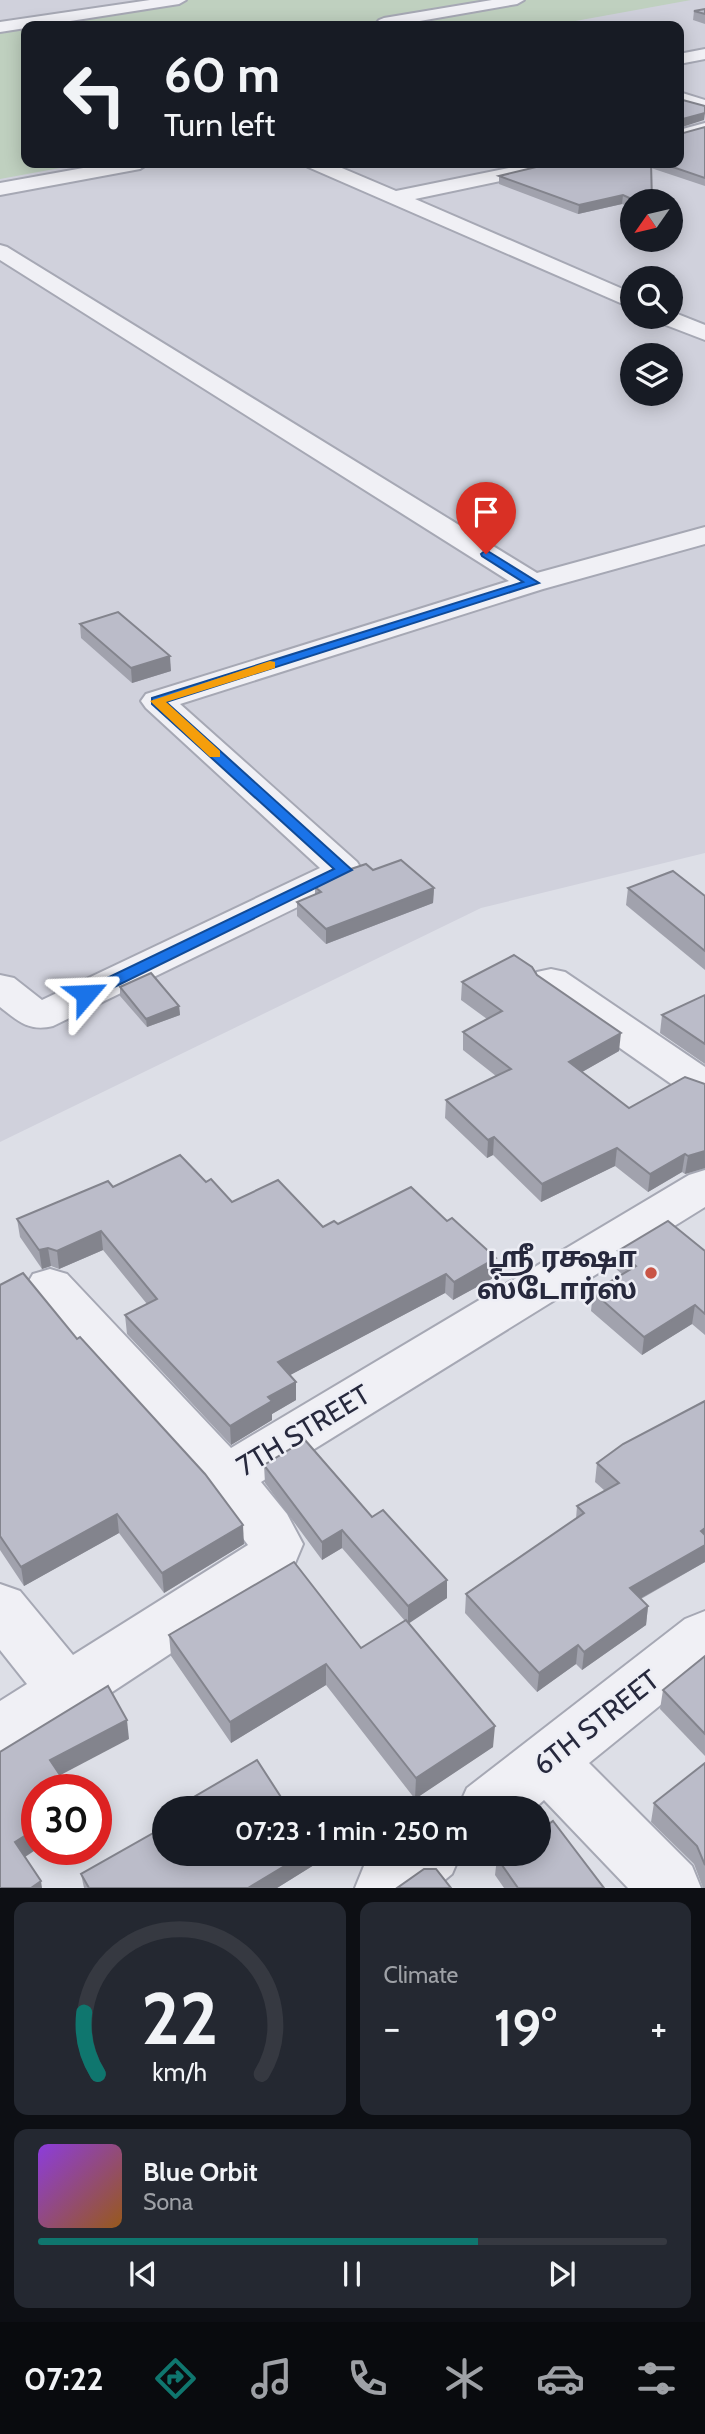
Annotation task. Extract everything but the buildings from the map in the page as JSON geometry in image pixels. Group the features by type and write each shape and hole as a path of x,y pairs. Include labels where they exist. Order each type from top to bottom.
{"street":[{"path":"40,21 179,0"},
{"path":"396,21 517,0"},
{"path":"0,27 21,24"},
{"path":"684,58 705,54"},
{"path":"684,99 705,105"},
{"path":"684,132 705,128"},
{"path":"0,189 113,168"},
{"path":"327,168 620,297"},
{"path":"444,168 478,181"},
{"path":"397,197 536,168"},
{"path":"0,251 533,583"},
{"path":"683,318 705,315"},
{"path":"683,324 705,333"},
{"path":"0,988 39,1017 344,870 157,701 533,583 705,535"},
{"path":"551,981 705,1087"},
{"name":"7TH STREET","path":"0,1733 271,1559 276,1544 226,1477 705,1186"},
{"path":"50,1286 226,1477"},
{"path":"0,1608 66,1690"},
{"name":"6TH STREET","path":"503,1796 705,1636"},
{"path":"547,1761 670,1888"},
{"path":"386,1888 414,1866"}],"shaded area":[{"path":"0,0 705,0 705,853 481,908 0,1142"}],"green space":[{"path":"165,0 691,0 576,21 21,21 21,168 60,168 0,179 0,24"}],"slow traffic":[{"path":"215,754 157,701 270,665"}],"place":[{"name":"ஶ்ரீ ரக்ஷா ஸ்டோர்ஸ்","path":"651,1273"}],"route":[{"path":"86,994 344,870 157,701 533,583 486,554"}]}
